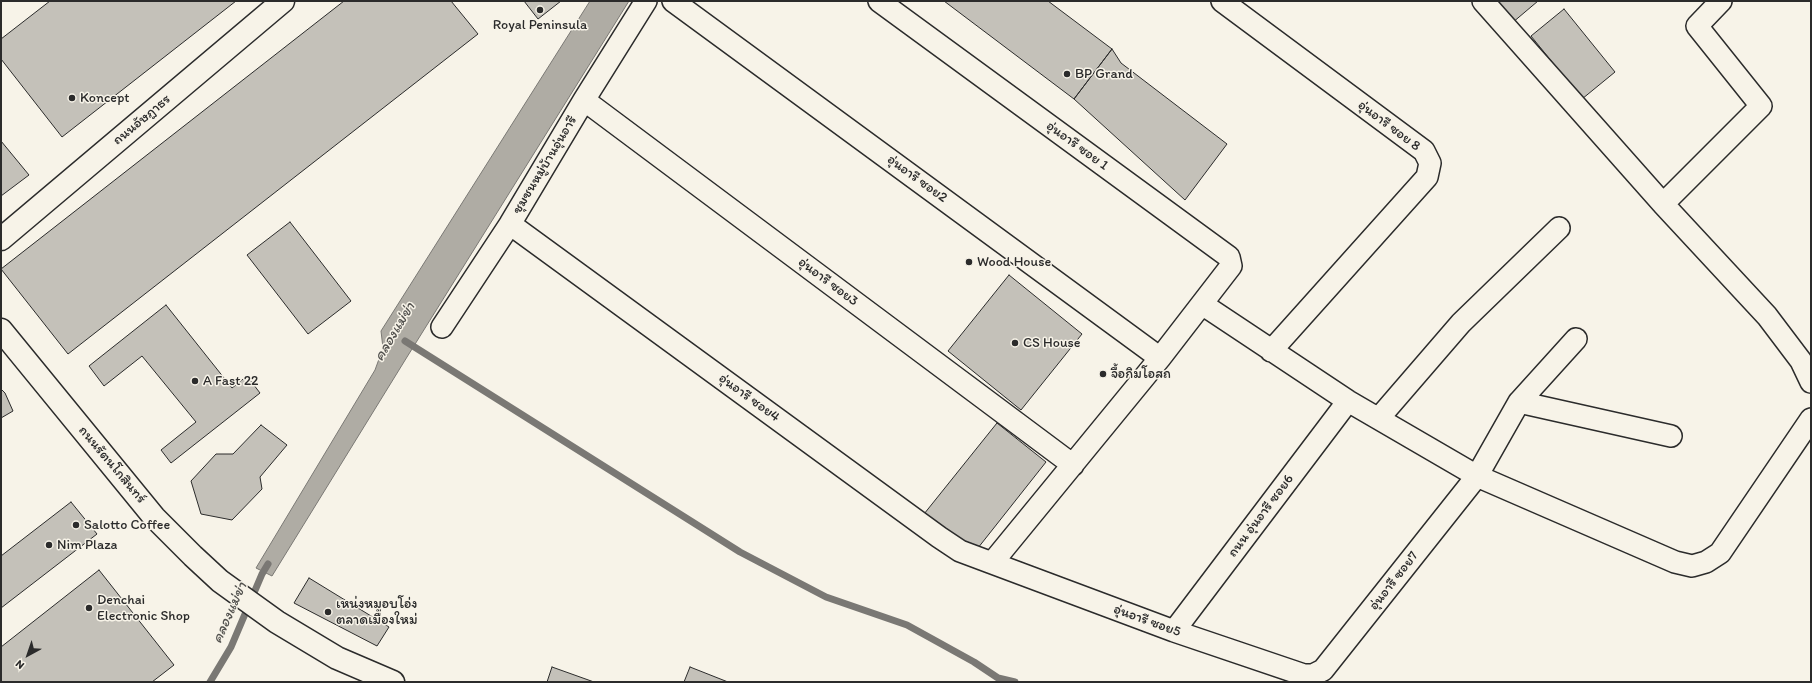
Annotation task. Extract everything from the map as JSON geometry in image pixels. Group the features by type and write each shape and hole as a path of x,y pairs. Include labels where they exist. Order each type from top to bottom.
{"street":[{"name":"ถนนอัษฎาธร","path":"1,238 283,1"},
{"name":"ชุมชนหมู่บ้านอุ่นอารี","path":"442,327 510,224 584,100 646,1"},
{"name":"อุ่นอารี ซอย2","path":"673,1 1160,358"},
{"name":"อุ่นอารี ซอย 1","path":"879,1 1229,257 1231,266 1160,358 992,564"},
{"name":"อุ่นอารี ซอย 8","path":"1222,1 1424,151 1430,163 1428,177 1271,351"},
{"path":"1482,1 1663,204 1767,316 1801,361 1811,382"},
{"path":"1663,204 1761,106 1697,26 1721,1"},
{"name":"อุ่นอารี ซอย3","path":"584,100 1073,465"},
{"name":"อุ่นอารี ซอย4","path":"510,224 939,537 960,551 992,564"},
{"path":"1379,418 1461,323 1559,228"},
{"path":"1202,304 1348,401 1477,476 1675,562 1692,566 1706,562 1720,553 1811,419"},
{"name":"ถนนรัตนโกสินทร์","path":"1,330 159,522 193,556 233,591 267,615 337,658 393,682"},
{"name":"อุ่นอารี ซอย7","path":"1304,675 1313,675 1323,670 1477,476 1519,402 1576,339"},
{"path":"1,354 39,377"},
{"name":"ถนน อุ่นอารี ซอย6","path":"1174,631 1348,401"},
{"path":"1519,402 1671,436"},
{"name":"อุ่นอารี ซอย5","path":"992,564 1174,631 1304,675"}],"water":[{"path":"590,1 629,1 272,576 256,568 375,370 383,348 381,331"}],"building":[{"name":"Koncept","path":"50,1 236,1 62,137 1,59 1,39"},
{"path":"344,1 451,1 478,34 68,354 1,269"},
{"name":"Royal Peninsula","path":"524,1 561,1 538,19"},
{"name":"BP Grand","path":"944,1 1048,1 1112,49 1074,99"},
{"path":"1494,1 1538,1 1512,23"},
{"path":"1564,9 1615,72 1582,99 1531,36"},
{"path":"1112,49 1121,63 1227,144 1185,200 1074,99"},
{"path":"1,141 29,175 1,196"},
{"path":"290,222 351,301 308,334 247,255"},
{"name":"CS House","path":"1009,275 1082,334 1021,410 948,351"},
{"name":"A Fast 22","path":"166,305 232,388 247,376 260,393 171,463 161,450 196,422 142,356 104,386 89,366"},
{"path":"1,389 5,393 13,411 1,418"},
{"path":"997,423 1046,462 974,553 924,514"},
{"path":"261,425 287,445 260,477 262,489 232,520 201,514 191,481 216,454 233,454"},
{"name":"Nim Plaza","path":"71,502 97,534 1,608 1,556"},
{"name":"Denchai Electronic Shop","path":"99,570 174,665 152,682 1,682 1,647"},
{"path":"309,578 389,627 377,646 294,603"},
{"path":"552,667 594,682 547,682"},
{"path":"690,667 728,682 684,682"}],"waterway":[{"path":"405,341 740,552 826,597 907,625 974,662 998,678 1015,682"},
{"name":"คลองแม่ข่า","path":"210,682 231,647 262,574 268,564"}],"place":[{"name":"Royal Peninsula","path":"540,10"},
{"name":"BP Grand","path":"1067,74"},
{"name":"Koncept","path":"72,98"},
{"name":"Wood House","path":"969,262"},
{"name":"CS House","path":"1015,343"},
{"name":"จื้อกิมโอสถ","path":"1103,374"},
{"name":"A Fast 22","path":"195,381"},
{"name":"Salotto Coffee","path":"76,525"},
{"name":"Nim Plaza","path":"49,545"},
{"name":"Denchai Electronic Shop","path":"89,608"},
{"name":"เหน่งหมูอบโอ่ง ตลาดเมืองใหม่","path":"328,612"}]}
